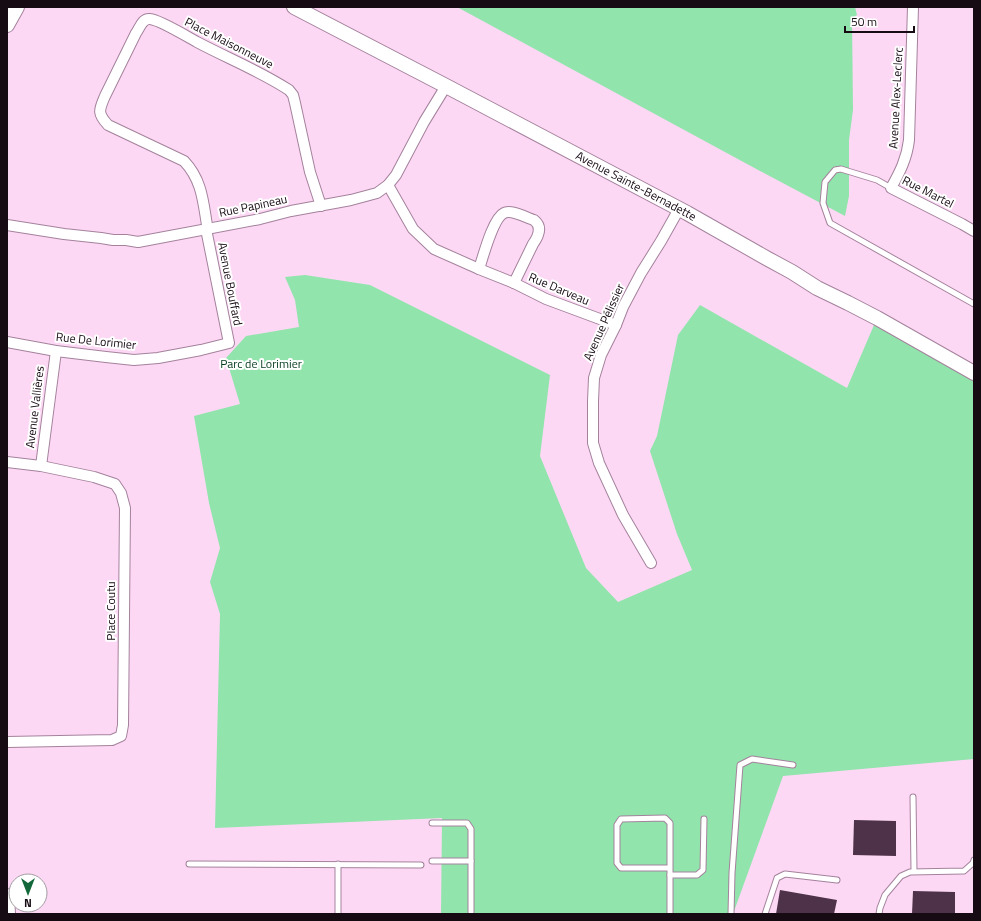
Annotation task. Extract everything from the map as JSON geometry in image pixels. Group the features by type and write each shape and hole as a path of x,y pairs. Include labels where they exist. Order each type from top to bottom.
{"street":[{"path":"7,25 17,7"},
{"name":"Avenue Sainte-Bernadette","path":"294,7 679,209 768,260 792,272 817,288 877,318 974,373"},
{"name":"Avenue Alex-Leclerc","path":"891,188 904,163 908,150 913,7"},
{"name":"Place Maisonneuve","path":"206,229 207,225 200,186 189,166 174,156 108,125 103,120 100,113 100,106 136,33 142,22 146,20 150,19 164,24 252,69 289,90 293,95 310,172 321,206"},
{"name":"Rue Papineau","path":"7,225 64,234 138,242 260,219 378,193 388,185 396,175 424,122 446,86"},
{"name":"Rue Darveau","path":"388,185 414,229 434,248 479,269 514,283 546,299 616,325"},
{"name":"Rue Martel","path":"891,188 974,231"},
{"name":"Avenue Pélissier","path":"650,563 623,515 599,463 594,443 594,378 601,355 616,325 623,306 679,209"},
{"name":"Rue Darveau","path":"479,269 492,229 499,217 504,212 511,212 534,220 537,222 540,230 514,283"},
{"name":"Avenue Bouffard","path":"206,229 229,343"},
{"name":"Rue De Lorimier","path":"7,342 56,351 134,360 158,358 229,343"},
{"name":"Avenue Vallières","path":"41,466 56,351"},
{"name":"Place Coutu","path":"7,462 41,466 94,477 115,484 121,493 125,508 123,725 121,736 112,740 7,742"},
{"path":"7,896 8,914"}],"lane":[{"path":"891,188 877,180 841,168 835,170 825,182 823,204 830,223 974,304"},
{"path":"731,914 732,873 740,765 752,759 793,765"},
{"path":"914,797 914,871"},
{"path":"670,868 621,868 617,863 618,826 621,819 665,818 670,823 670,868 670,914"},
{"path":"670,875 697,875 703,870 704,819"},
{"path":"432,823 467,824 471,829 471,914"},
{"path":"879,914 885,895 901,876 914,871 964,871 973,863 974,860"},
{"path":"432,861 471,861"},
{"path":"190,864 421,865"},
{"path":"338,864 338,914"},
{"path":"765,914 777,878 785,874 838,880"}],"green space":[{"path":"457,7 855,7 857,15 852,18 853,110 849,140 849,196 845,216 760,171"},
{"name":"Parc de Lorimier","path":"305,275 370,285 550,375 540,456 586,568 618,602 692,570 677,534 650,451 657,436 678,335 700,305 847,388 877,318 974,373 974,759 783,776 733,914 441,914 442,818 215,828 220,614 210,582 220,548 209,503 194,416 240,404 226,358 246,336 299,327 295,300 285,277"}],"building":[{"path":"854,820 896,821 896,856 853,855"},
{"path":"780,890 837,900 834,914 776,914"},
{"path":"913,891 955,892 955,914 912,914"}]}
